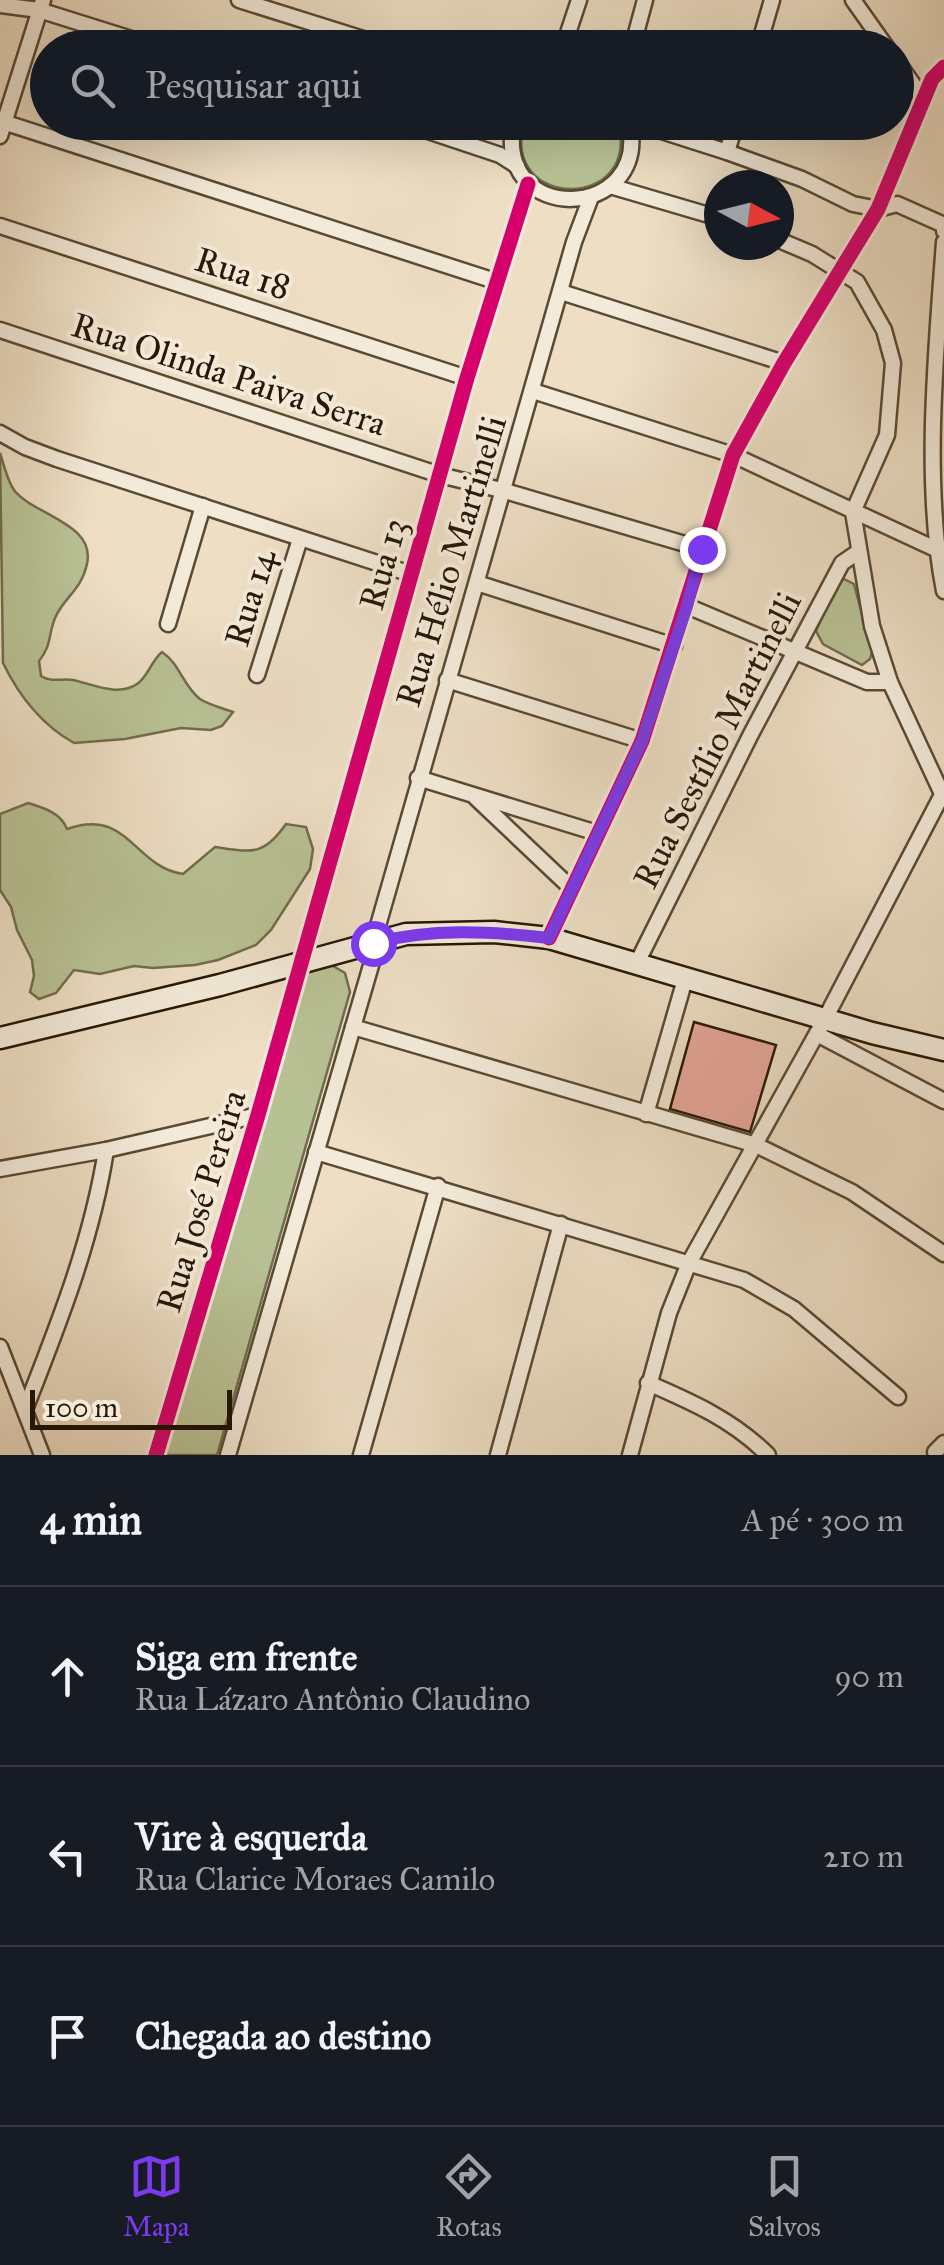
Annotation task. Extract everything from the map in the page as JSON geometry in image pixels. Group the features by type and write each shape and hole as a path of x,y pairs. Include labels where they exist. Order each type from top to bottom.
{"main road":[{"path":"0,1038 406,934 494,932 549,938 686,976 822,1026 944,1050"}],"street":[{"path":"239,0 335,30"},
{"path":"569,30 579,0"},
{"path":"637,30 646,0"},
{"path":"763,30 772,0"},
{"path":"853,0 875,30"},
{"path":"0,5 41,5 110,30"},
{"path":"33,30 41,5"},
{"path":"30,39 2,126 30,135"},
{"path":"914,124 932,80 944,67"},
{"path":"914,87 924,100"},
{"path":"47,140 498,282"},
{"path":"457,140 500,154 517,166"},
{"path":"512,140 517,166 528,184 560,200 591,197 610,186 628,160 629,140"},
{"path":"689,140 802,180 853,204 878,209 898,204 944,227"},
{"path":"726,152 730,140"},
{"path":"549,938 642,741 733,454 878,209 907,140"},
{"name":"Rua 13","path":"302,963 411,574 528,184"},
{"path":"610,186 704,214"},
{"name":"Rua Hélio Martinelli","path":"228,1455 372,962 373,943 418,778 591,197"},
{"name":"Rua 18","path":"0,226 468,378"},
{"path":"944,242 940,390 933,456 944,591"},
{"path":"630,1455 669,1313 690,1263 822,1026 943,794 890,682 872,626 852,512 887,434 892,363 884,330 856,282 794,248"},
{"path":"561,292 784,362"},
{"name":"Rua Olinda Paiva Serra","path":"0,330 440,475 702,549"},
{"path":"533,391 733,454 940,551"},
{"path":"0,432 41,454 411,574"},
{"path":"168,624 203,506"},
{"name":"Rua 14","path":"257,675 300,539"},
{"name":"Rua Sestílio Martinelli","path":"637,962 750,734 842,563 858,552"},
{"path":"477,583 674,646"},
{"path":"687,606 866,682 890,682"},
{"path":"447,680 642,741"},
{"path":"418,778 597,833"},
{"path":"472,794 570,888"},
{"name":"Rua José Pereira","path":"156,1455 302,963"},
{"path":"646,1114 686,976"},
{"path":"822,1026 944,1101"},
{"path":"353,1027 756,1145 852,1192 944,1254"},
{"path":"0,1169 106,1150 258,1115"},
{"path":"26,1408 74,1283 100,1192 106,1150"},
{"path":"316,1152 744,1280 794,1309 898,1397"},
{"path":"360,1455 438,1186"},
{"path":"498,1455 561,1224"},
{"path":"0,1347 42,1455"},
{"path":"648,1382 721,1418 749,1436 768,1455"}],"green space":[{"path":"523,140 619,140 620,152 610,172 592,185 571,189 550,185 532,172 522,152"},
{"path":"0,453 14,490 73,529 87,550 84,573 59,611 39,661 41,676 105,688 130,688 141,681 162,652 200,699 233,712 222,726 74,743 32,709 3,663"},
{"path":"844,579 854,584 872,652 862,665 823,644 816,631 836,584"},
{"path":"28,803 56,815 67,829 87,824 118,832 153,861 183,874 215,847 255,850 270,842 286,824 306,827 313,849 310,869 271,930 256,945 195,965 134,966 100,974 74,970 56,993 39,999 30,992 32,960 0,890 0,814"},
{"path":"328,963 345,973 350,992 217,1455 164,1455 304,974"}],"building":[{"path":"694,1022 776,1045 750,1132 670,1109"}],"cycle path":[{"path":"914,122 932,79 944,67"},
{"path":"549,938 642,741 733,455 878,209 907,140"},
{"path":"156,1455 258,1115 467,378 528,184"}],"route":[{"path":"373,943 406,934 446,932 549,938 642,741 702,549"}]}
